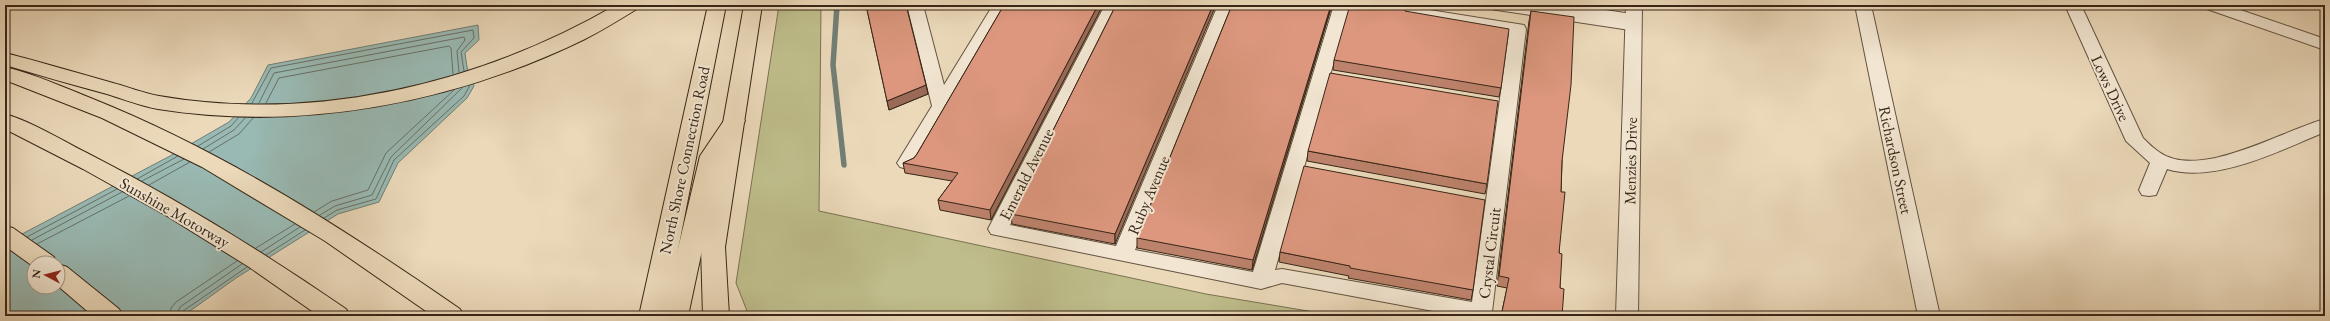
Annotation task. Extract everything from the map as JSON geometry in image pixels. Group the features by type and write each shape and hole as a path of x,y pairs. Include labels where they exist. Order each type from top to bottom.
{"main road":[{"path":"5,59 156,102 179,107 234,111 295,110 383,98 471,77 562,43 606,20 630,5"},
{"name":"North Shore Connection Road","path":"652,316 717,5"},
{"path":"716,316 713,247 753,5"},
{"path":"5,73 124,120 203,159 330,232 451,316"},
{"name":"Sunshine Motorway","path":"5,121 73,154 192,220 261,263 337,316"},
{"path":"675,316 711,156 734,121"},
{"path":"5,234 34,255"},
{"path":"66,280 110,316"}],"street":[{"path":"915,5 941,106"},
{"path":"907,163 1001,5"},
{"name":"Emerald Avenue","path":"1113,5 998,229 1123,255"},
{"name":"Ruby Avenue","path":"1226,5 1123,255 1261,281"},
{"path":"1261,281 1302,168 1329,76 1342,5"},
{"name":"Crystal Circuit","path":"1261,281 1282,276 1481,312 1487,203 1500,104 1518,29 1367,5"},
{"name":"Richardson Street","path":"1863,5 1929,316"},
{"name":"Lows Drive","path":"2073,5 2135,141 2143,151 2160,162 2185,166 2219,165 2325,126"},
{"path":"2210,5 2325,45"},
{"name":"Menzies Drive","path":"1627,316 1634,17"},
{"path":"2149,190 2160,162"}],"lane":[{"path":"1494,5 1634,17"},
{"path":"1544,5 1634,17"}],"shaded area":[{"path":"779,5 821,5 819,211 1206,294 1338,316 749,316 736,283"}],"water":[{"path":"478,25 479,40 465,53 467,67 474,86 467,98 398,163 379,202 338,214 236,278 183,316 5,316 5,243 170,156 229,122 251,98 268,65"}],"building":[{"path":"866,5 906,5 926,85 887,101"},
{"path":"1004,5 1098,5 990,210 938,200 958,173 903,163 914,158 917,154"},
{"path":"1116,5 1213,5 1115,234 1011,214"},
{"path":"1232,5 1331,5 1253,260 1137,238"},
{"path":"1350,5 1389,5 1406,8 1405,11 1509,29 1501,88 1334,60"},
{"path":"1531,11 1574,17 1571,85 1562,161 1561,192 1565,192 1559,253 1562,254 1560,288 1564,289 1562,316 1521,316 1502,312 1509,278 1499,276"},
{"path":"1330,73 1498,101 1487,184 1308,151"},
{"path":"1304,166 1485,200 1473,290 1350,268 1350,266 1280,252"}],"waterway":[{"path":"837,5 833,65 844,165"}]}
